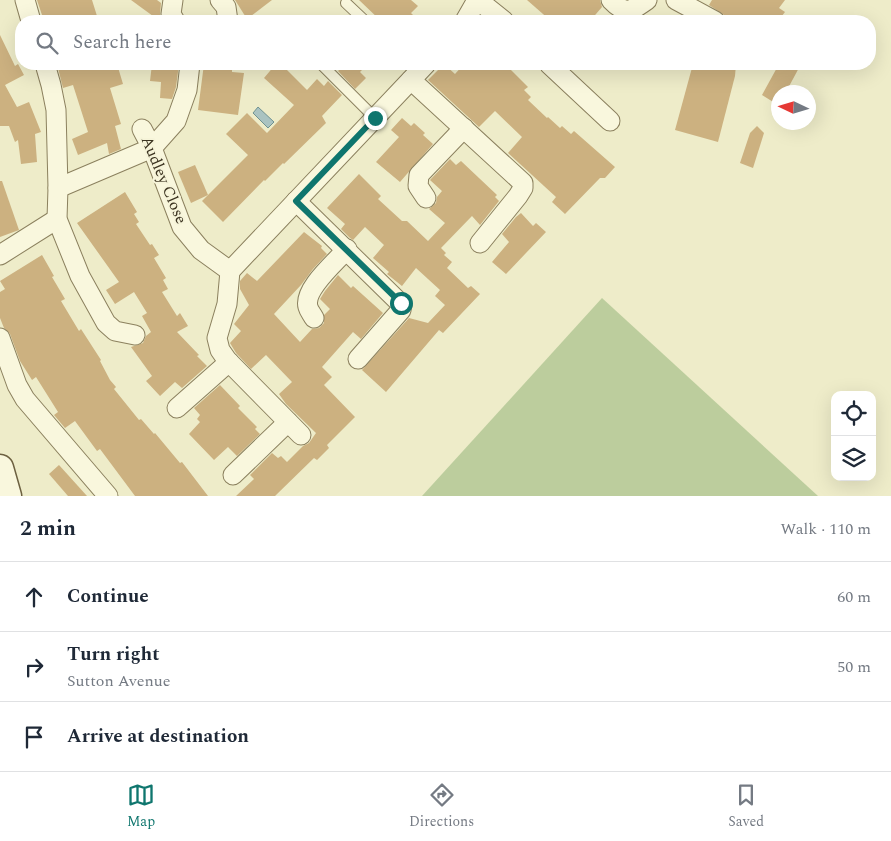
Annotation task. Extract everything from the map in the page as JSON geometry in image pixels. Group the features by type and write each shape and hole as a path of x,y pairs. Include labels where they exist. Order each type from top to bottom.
{"main road":[{"path":"0,468 8,496"}],"street":[{"path":"25,0 29,15"},
{"path":"172,15 173,0"},
{"path":"220,0 226,7 227,15"},
{"path":"469,15 478,0 497,15"},
{"path":"611,0 619,9 626,11 635,8 647,0"},
{"path":"676,0 703,15"},
{"path":"47,70 56,110 57,219 80,276 106,322 115,331 135,335"},
{"path":"58,188 152,148 176,121 187,90 189,70"},
{"path":"233,475 294,429 229,362 220,350 217,338 227,304 230,271 375,118 416,70 464,128 520,180 523,186 518,196 480,243"},
{"path":"555,70 610,121"},
{"path":"426,198 418,186 419,175 464,128"},
{"name":"Audley Close","path":"142,129 152,148 182,227 201,250 230,271"},
{"path":"296,201 402,305 401,310 358,359"},
{"path":"0,255 57,219"},
{"path":"314,318 308,307 308,302 314,285 347,249"},
{"path":"0,338 17,385 26,399 108,496"},
{"path":"177,408 229,362"}],"lane":[{"path":"346,3 359,15"},
{"path":"327,70 375,118"}],"green space":[{"path":"602,298 818,496 422,496"}],"water":[{"path":"258,107 274,122 268,128 253,113"}],"building":[{"path":"37,0 92,0 97,15 42,15"},
{"path":"131,0 157,0 161,3 160,15 152,15"},
{"path":"235,0 272,0 252,15 244,15"},
{"path":"359,0 411,0 418,6 411,13 413,15 375,15"},
{"path":"527,0 600,0 602,7 595,15 544,15"},
{"path":"712,0 785,0 779,8 785,12 783,15 724,15 709,5"},
{"path":"0,35 15,66 15,70 21,70 24,75 5,85 17,107 29,102 41,132 35,134 37,162 21,164 18,140 15,142 9,126 0,126"},
{"path":"58,70 119,70 123,84 110,88 121,124 115,126 121,149 109,154 107,143 78,155 72,139 88,132 73,85 63,88"},
{"path":"151,70 178,70 172,99 160,98 161,82 150,81"},
{"path":"203,70 232,70 232,72 244,73 238,115 198,110"},
{"path":"271,70 287,70 307,90 317,79 324,86 328,81 342,95 322,116 326,123 284,164 264,180 223,222 202,201 248,155 226,134 247,113 267,133 294,105 264,78"},
{"path":"362,70 360,72 366,78 355,89 338,71"},
{"path":"438,70 451,70 455,74 459,70 511,70 528,87 524,90 531,97 528,100 547,118 560,128 562,126 571,134 574,131 615,167 605,178 600,178 565,214 552,202 556,197 508,153 522,137 495,111 479,127 428,80"},
{"path":"691,70 736,70 718,142 675,130"},
{"path":"776,70 798,70 790,85 771,85 771,101 762,95"},
{"path":"402,118 411,126 414,123 433,144 400,182 376,162 399,137 391,130"},
{"path":"757,126 764,133 753,168 740,163 750,133"},
{"path":"450,159 456,165 461,161 497,195 495,197 499,201 480,225 472,216 441,248 446,253 444,255 452,262 447,268 468,288 471,286 480,294 443,333 439,330 386,392 362,370 409,318 428,323 445,305 435,296 440,290 416,268 402,286 387,274 389,272 373,258 384,245 365,227 353,240 341,229 345,224 327,208 359,174 381,196 378,199 402,221 407,221 428,241 445,223 429,209 436,203 437,197 442,191 430,180"},
{"path":"195,165 208,195 191,203 178,172"},
{"path":"0,181 2,181 19,230 0,237"},
{"path":"125,192 137,212 134,214 139,222 136,224 159,255 154,258 166,278 163,280 168,289 162,292 177,316 180,313 188,326 177,332 207,366 182,388 175,382 160,396 146,381 152,376 131,347 143,343 146,336 151,332 142,316 147,313 134,292 115,304 106,290 119,282 77,223"},
{"path":"521,213 533,226 536,223 546,232 506,274 492,262 509,242 502,234"},
{"path":"304,232 322,246 321,248 327,254 274,314 300,342 312,329 319,328 324,323 324,315 330,309 320,299 338,275 351,288 353,286 383,313 361,339 353,332 322,367 332,377 324,385 355,417 327,445 329,448 317,460 314,458 275,496 236,496 254,479 250,475 272,453 278,458 281,456 287,462 303,446 309,443 316,433 286,404 279,394 292,382 266,355 251,369 236,353 230,343 241,331 234,324 249,305 240,289 240,281 247,273 257,281"},
{"path":"42,255 65,299 61,301 79,331 81,329 101,360 110,380 116,387 114,389 139,420 141,419 155,433 180,463 182,462 208,496 135,496 100,449 97,451 75,421 65,428 54,415 58,412 36,377 32,380 20,361 10,334 4,328 0,318 0,292 5,289 0,281"},
{"path":"220,385 240,406 238,408 257,427 255,429 260,434 237,456 228,447 214,460 189,434 200,422 197,419 200,415 194,408"},
{"path":"59,465 87,496 68,496 49,474"}],"route":[{"path":"375,118 296,201 401,303"}]}
